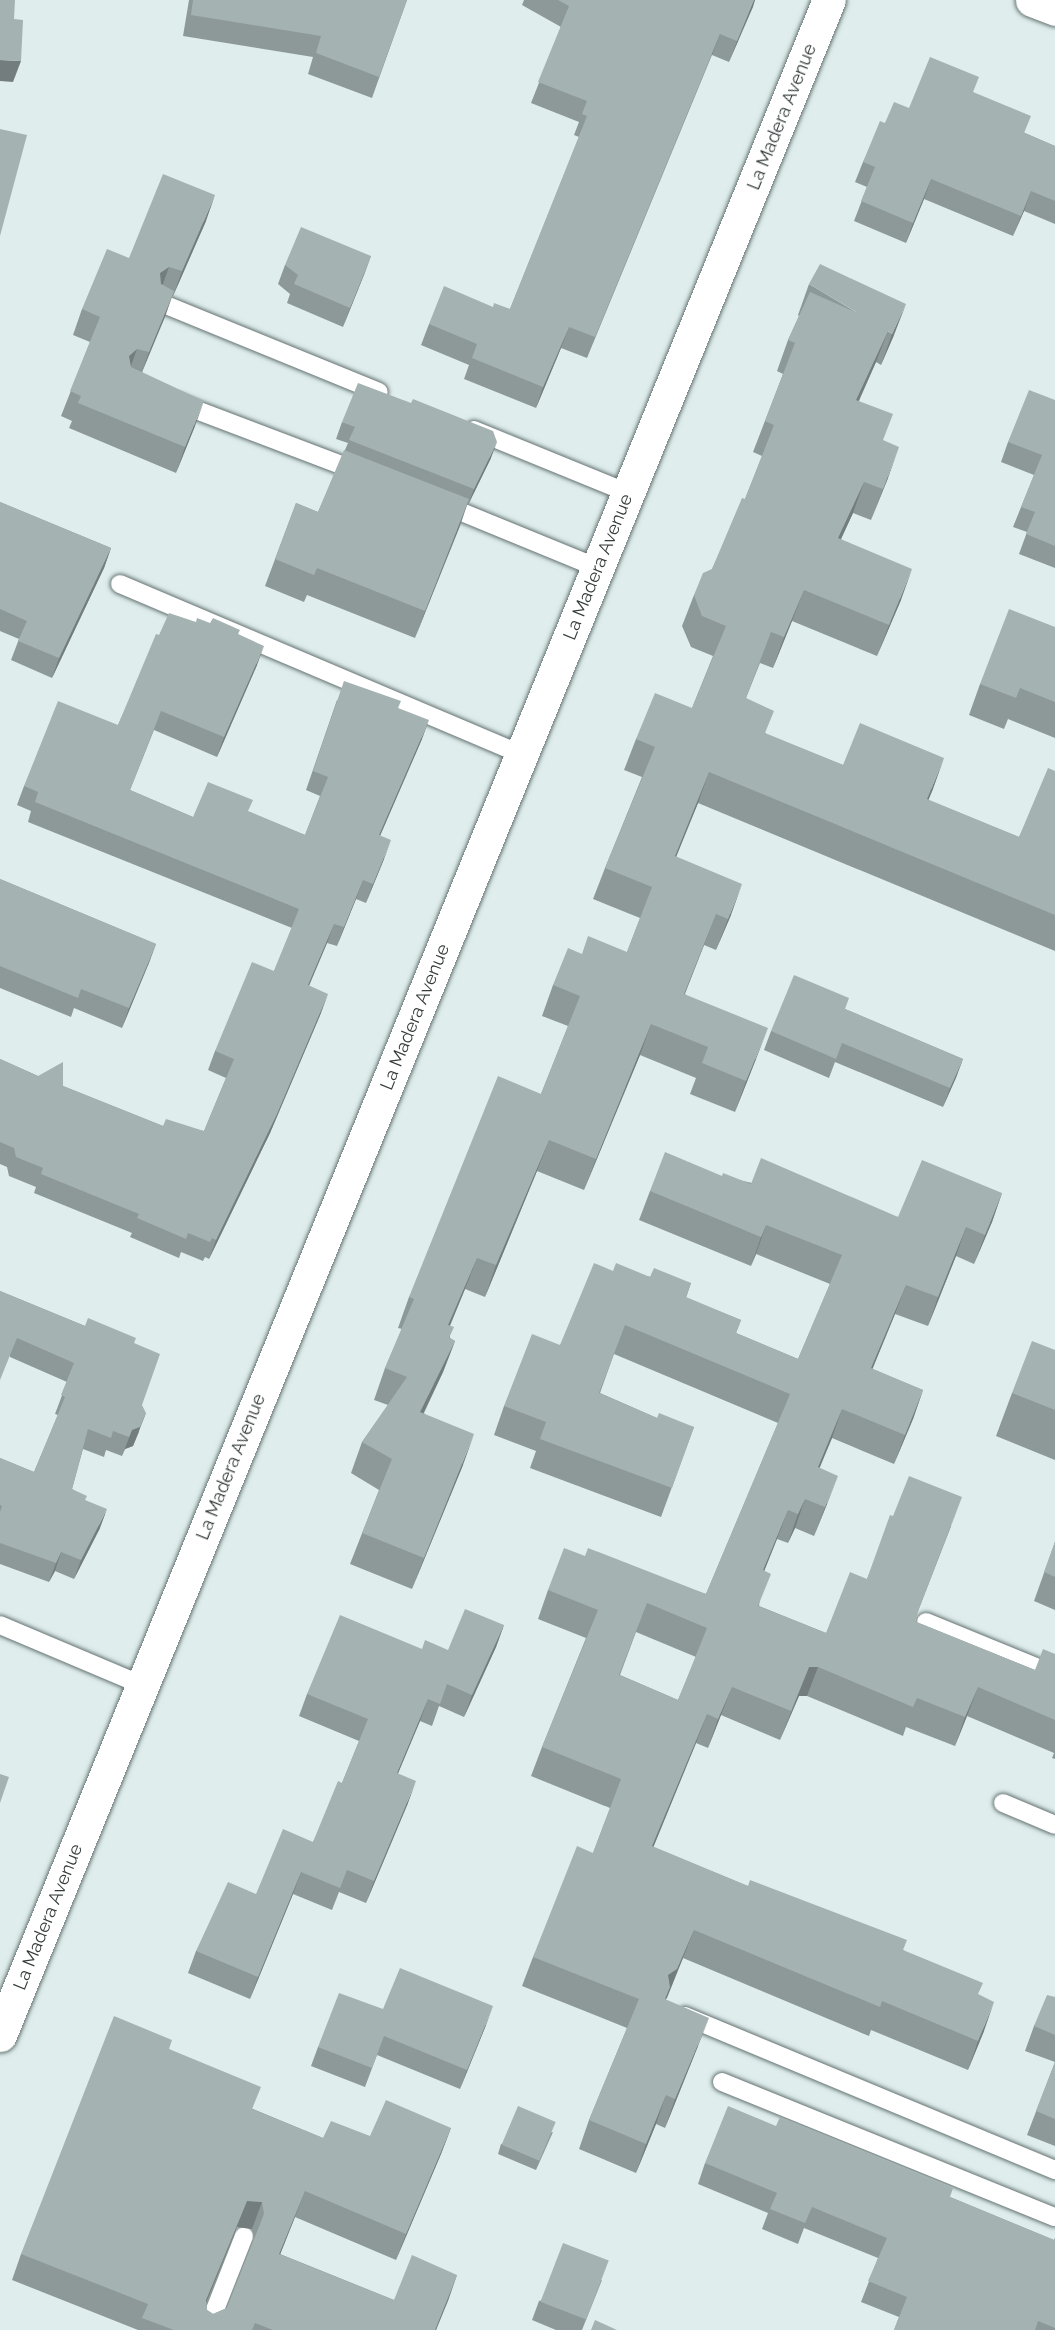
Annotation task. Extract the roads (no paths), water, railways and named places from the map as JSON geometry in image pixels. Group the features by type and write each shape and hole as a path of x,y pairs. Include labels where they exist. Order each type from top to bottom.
{"street":[{"name":"La Madera Avenue","path":"0,2035 830,0"},
{"path":"1032,0 1055,9"}],"lane":[{"path":"161,303 400,400"},
{"path":"164,397 372,477"},
{"path":"454,422 628,493"},
{"path":"426,498 598,568"},
{"path":"120,585 522,755"},
{"path":"926,1622 1055,1675"},
{"path":"0,1625 142,1685"},
{"path":"1003,1803 1055,1825"},
{"path":"668,2009 1055,2170"},
{"path":"722,2082 1055,2217"},
{"path":"207,2330 244,2235"}]}
